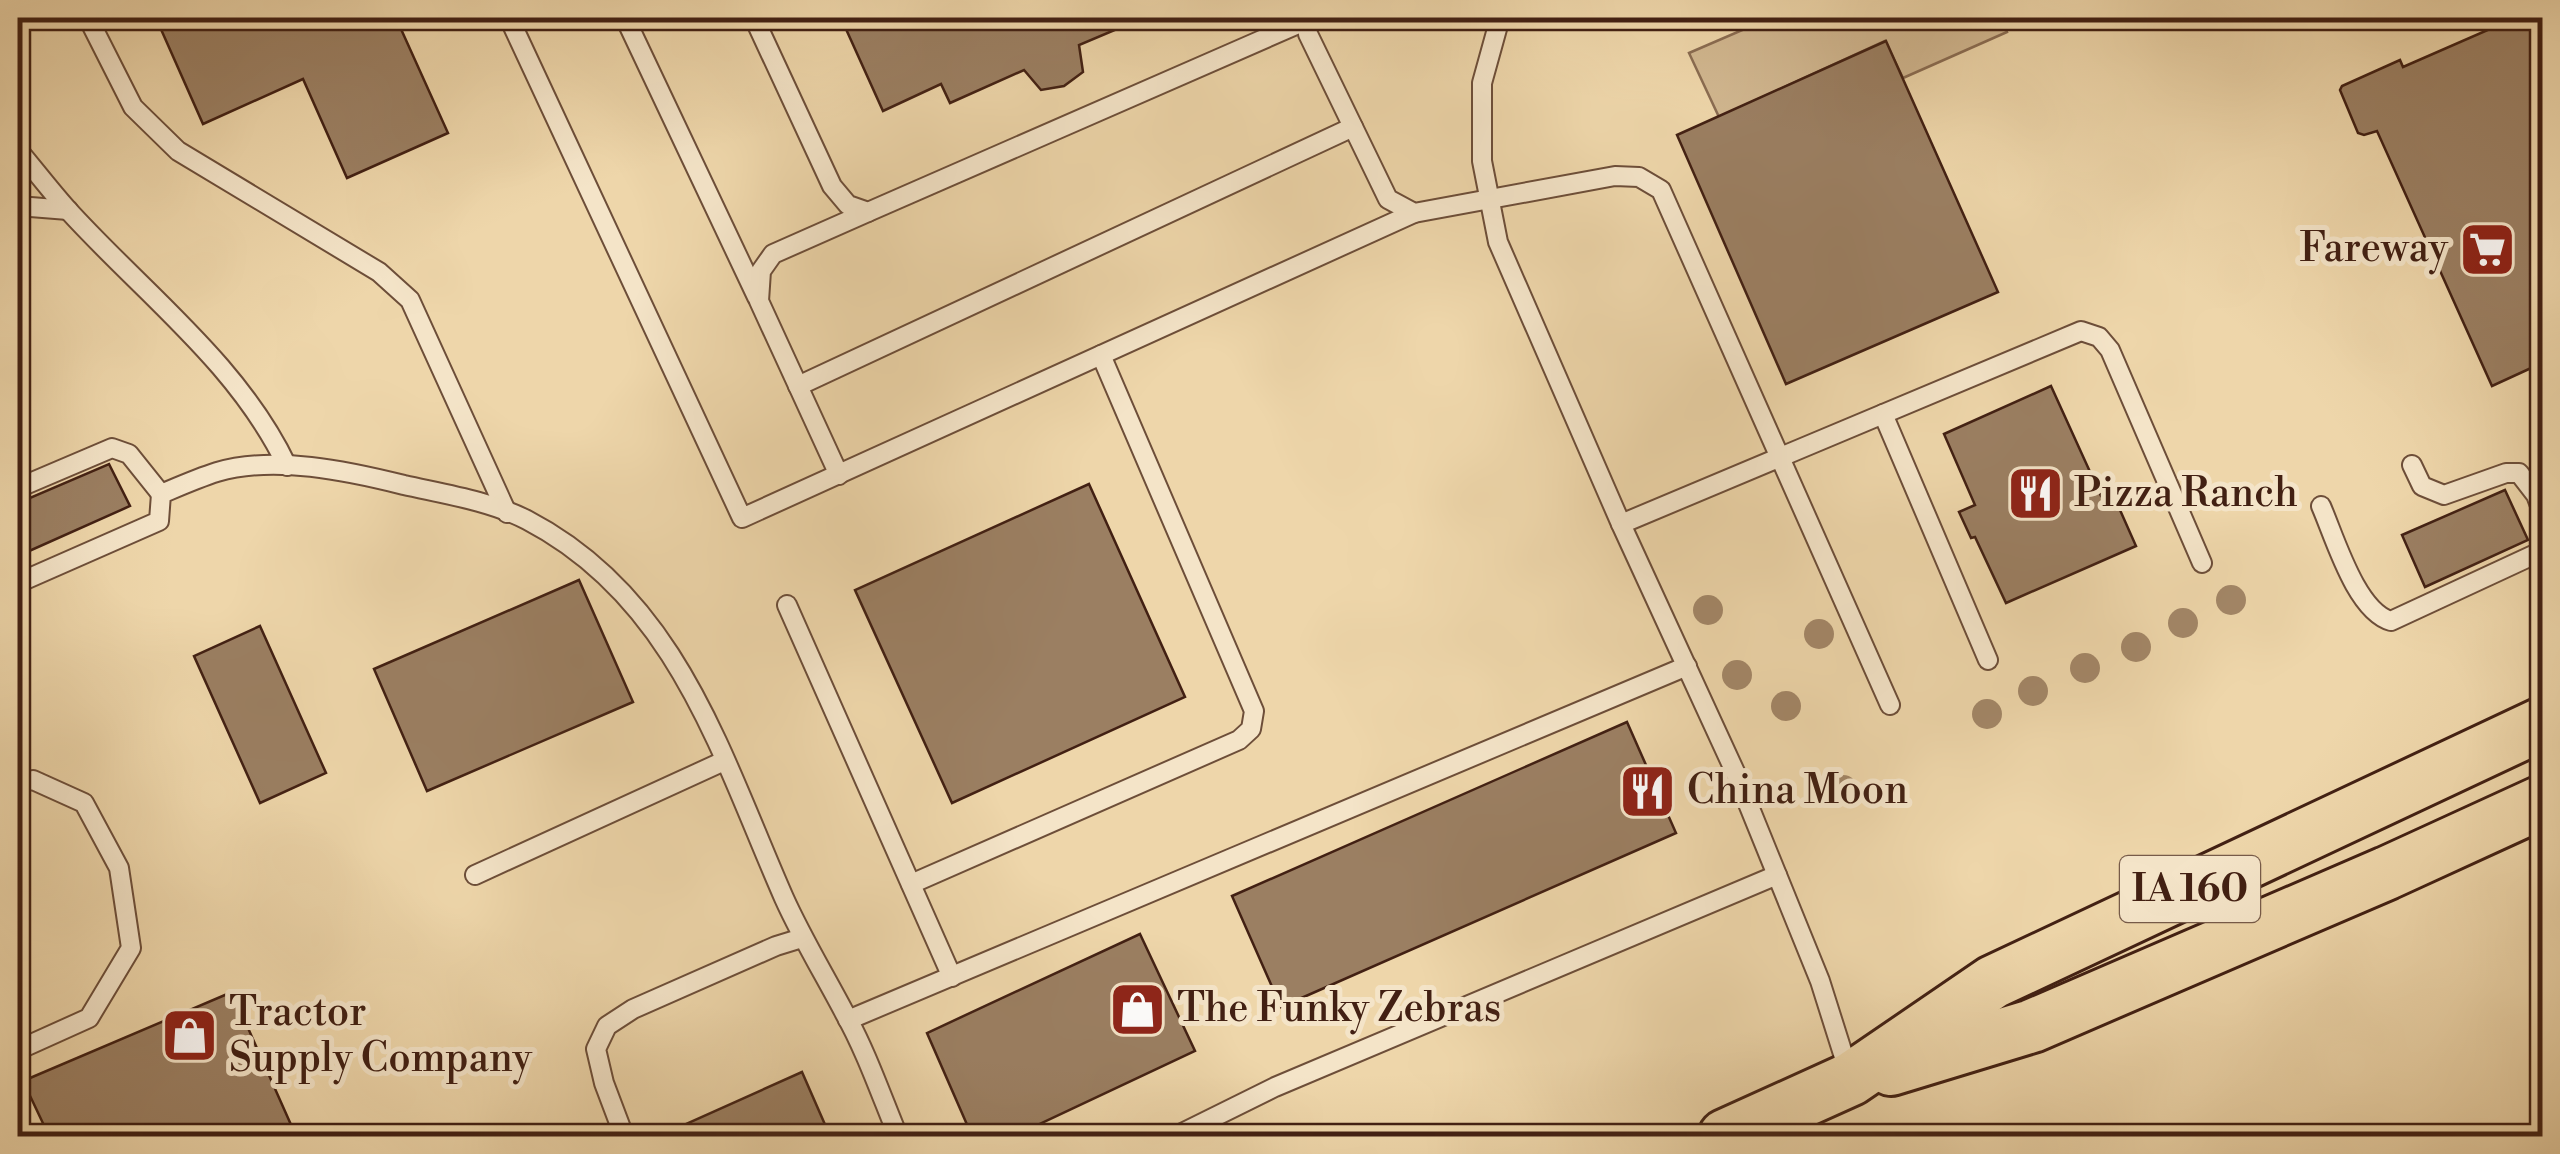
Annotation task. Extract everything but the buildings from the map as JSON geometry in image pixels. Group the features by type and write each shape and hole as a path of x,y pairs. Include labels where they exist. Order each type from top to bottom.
{"main road":[{"name":"IA 160","path":"1725,1136 1851,1079 1994,982 2542,724"},
{"name":"IA 160","path":"1851,1079 2032,1026 2542,802"}],"lane":[{"path":"88,18 134,107 178,151 379,272 410,300 507,513"},
{"path":"510,18 742,518 1414,213 1615,176 1639,177 1661,190 1890,705"},
{"path":"625,18 839,474"},
{"path":"754,18 832,186 848,205 868,212"},
{"path":"1500,18 1482,83 1482,161 1498,242 1777,875 1820,981 1851,1079"},
{"path":"759,301 761,271 773,254 1305,19 1308,34 1388,199 1414,213"},
{"path":"798,386 1353,127"},
{"path":"18,150 68,210 177,318 268,426 287,466"},
{"path":"18,206 68,210"},
{"path":"1621,524 2081,331 2099,336 2110,350 2202,563"},
{"path":"910,884 1239,740 1250,729 1254,710 1101,355"},
{"path":"1883,414 1988,660"},
{"path":"18,488 112,448 129,454 161,494 159,521 18,582"},
{"path":"2412,465 2422,486 2444,494 2506,472 2519,473 2536,495 2542,512"},
{"path":"161,494 220,471 287,466 372,477 525,519 575,549 614,582 662,639 698,700 802,938 848,1020 898,1136"},
{"path":"2321,506 2360,596 2377,617 2391,621 2542,551"},
{"path":"788,605 952,976"},
{"path":"848,1020 1687,666"},
{"path":"476,875 724,761"},
{"path":"18,783 33,780 84,803 119,868 131,948 89,1018 18,1050"},
{"path":"1176,1136 1275,1087 1777,875"},
{"path":"624,1136 596,1050 607,1026 633,1009 802,938"}],"shaded area":[{"path":"1770,18 2001,18 2007,32 1903,78 1885,41 1719,117 1689,53"}],"place":[{"name":"Fareway","path":"2487,249"},
{"name":"Pizza Ranch","path":"2035,494"},
{"name":"China Moon","path":"1648,791"},
{"name":"The Funky Zebras","path":"1138,1009"},
{"name":"Tractor Supply Company","path":"190,1036"}]}
